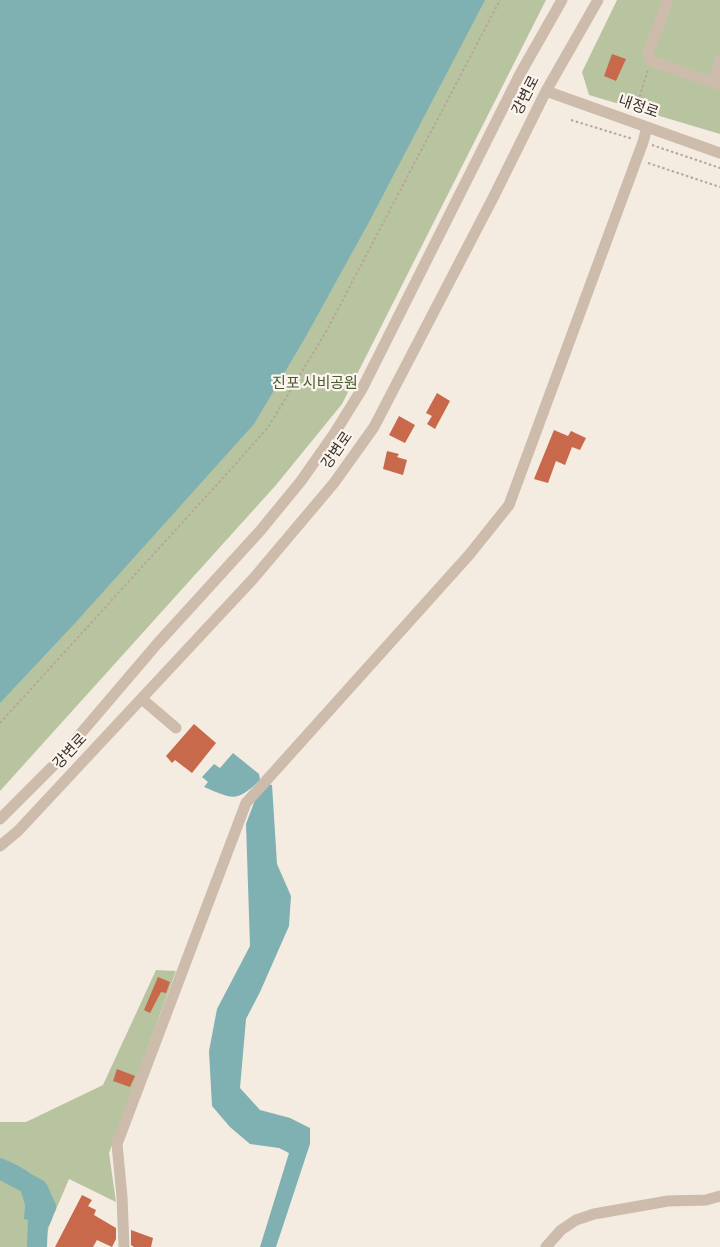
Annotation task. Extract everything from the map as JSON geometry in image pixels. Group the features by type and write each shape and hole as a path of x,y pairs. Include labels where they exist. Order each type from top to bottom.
{"street":[{"name":"강변로","path":"0,819 53,766 144,659 260,531 301,480 334,434 362,389 520,74 562,0"},
{"name":"강변로","path":"0,846 18,831 253,579 334,483 374,427 494,196 546,91 598,0"},
{"path":"668,0 648,52 651,61 716,83 720,60"},
{"name":"내정로","path":"546,91 720,152"},
{"path":"124,1247 117,1144 246,803 469,555 510,505 647,127"},
{"path":"142,699 176,728"},
{"path":"546,1247 561,1230 576,1220 594,1214 668,1201 706,1200 720,1196"}],"path":[{"path":"0,723 269,426 327,330 500,0"},
{"path":"631,121 651,61"},
{"path":"636,159 720,187"}],"green space":[{"name":"진포 시비공원","path":"0,0 546,0 342,404 276,485 0,791"},
{"path":"617,0 720,0 720,134 589,95 582,72"},
{"path":"156,970 176,971 109,1153 116,1202 69,1179 49,1226 45,1244 47,1247 0,1247 0,1122 26,1122 103,1085"}],"water":[{"path":"0,0 485,0 369,222 305,338 254,424 76,622 0,703"},
{"path":"233,753 259,774 260,780 245,792 234,797 204,787 208,782 202,777 214,764 220,768"},
{"path":"267,784 272,785 277,864 291,896 289,926 246,1019 240,1088 260,1110 290,1118 310,1128 310,1144 276,1247 260,1247 289,1153 279,1148 250,1144 230,1127 212,1106 209,1051 217,1009 250,946 246,824 255,800"},
{"path":"0,1158 32,1175 49,1193 53,1203 53,1214 49,1226 24,1219 25,1205 20,1188 0,1176"}],"building":[{"path":"612,54 626,59 616,81 604,76"},
{"path":"437,393 450,401 435,429 427,424 432,416 426,413"},
{"path":"399,416 415,425 405,443 389,435"},
{"path":"554,430 568,436 571,431 586,438 580,450 572,447 565,465 556,461 548,483 534,479"},
{"path":"387,451 399,454 397,457 407,460 403,475 383,469"},
{"path":"194,724 216,743 192,773 175,760 172,763 166,756"},
{"path":"158,977 170,982 166,993 161,992 150,1013 144,1010"},
{"path":"117,1069 135,1076 130,1087 113,1081"},
{"path":"82,1195 92,1200 88,1206 96,1210 94,1215 116,1228 116,1239 112,1247 97,1240 93,1247 55,1247"},
{"path":"131,1230 153,1238 151,1247 134,1247 131,1245"}],"waterway":[{"path":"0,1169 38,1189 46,1207 38,1220 37,1247"}]}
